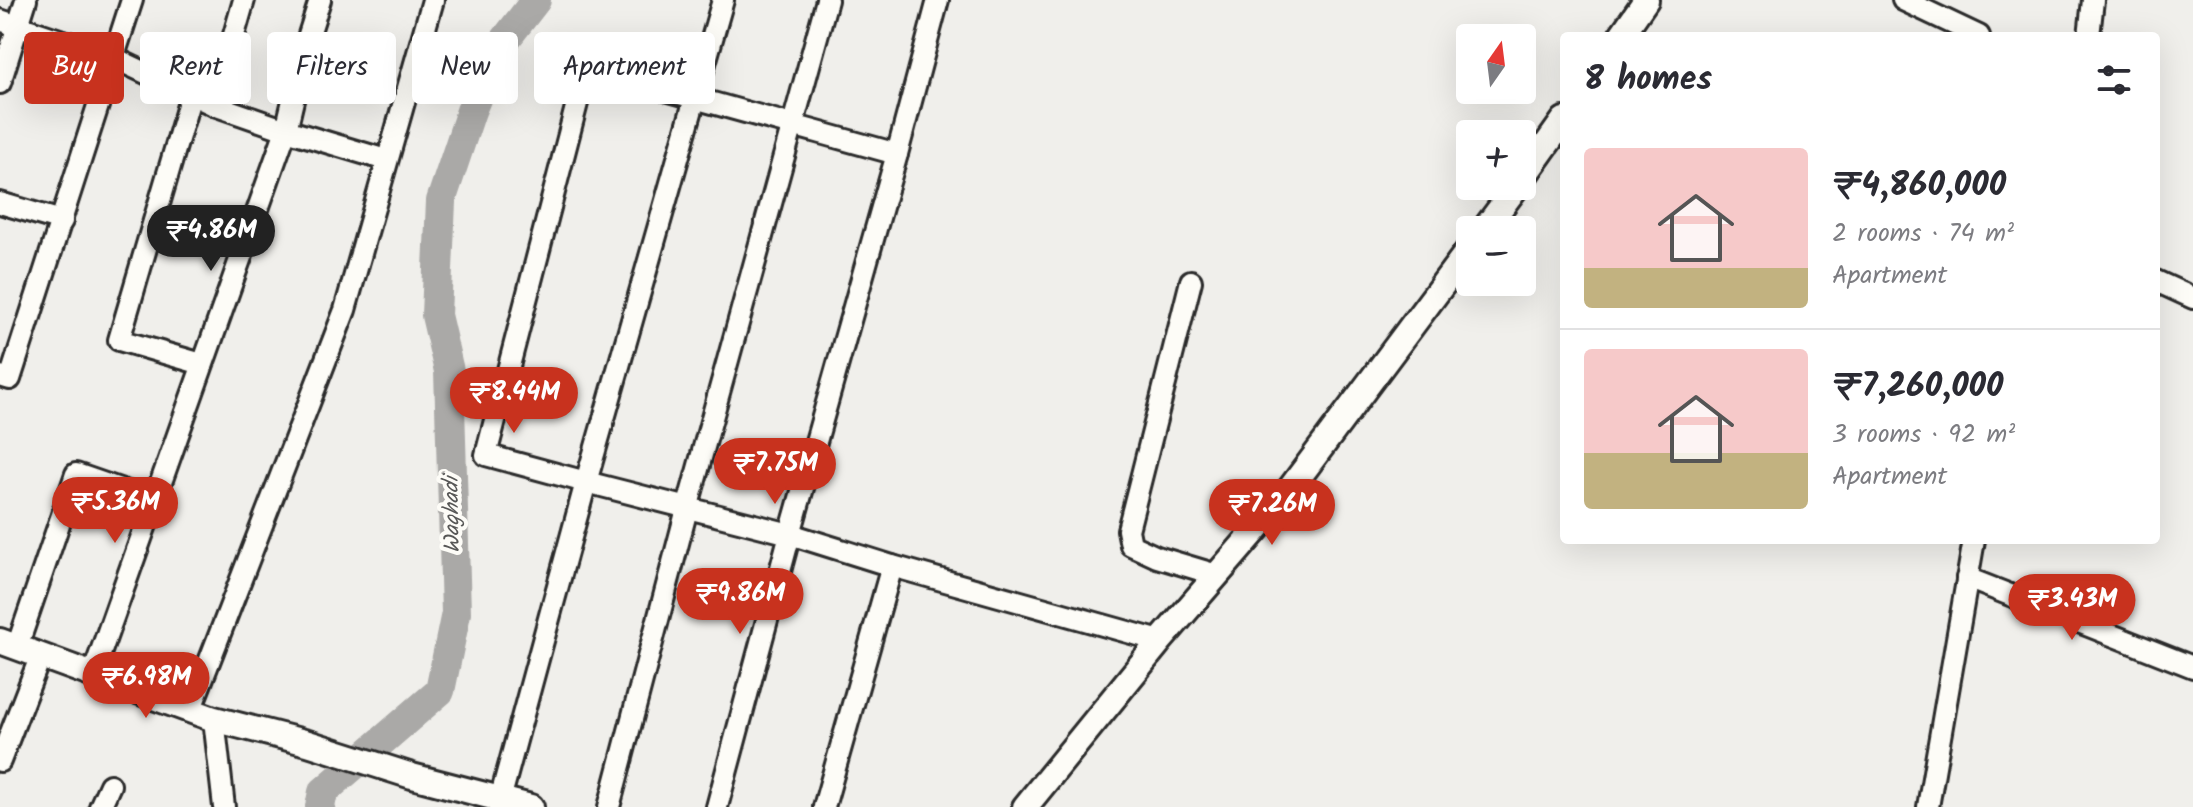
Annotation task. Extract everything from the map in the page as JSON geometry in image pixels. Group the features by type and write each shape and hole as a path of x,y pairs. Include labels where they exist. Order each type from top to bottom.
{"street":[{"path":"0,83 9,22 26,0"},
{"path":"122,32 132,0"},
{"path":"244,0 214,105 386,160"},
{"path":"93,674 286,130 320,0"},
{"path":"190,711 345,310 433,0"},
{"path":"714,32 723,0"},
{"path":"609,807 687,509 827,0"},
{"path":"717,807 938,0"},
{"path":"1624,32 1646,0"},
{"path":"1903,0 1971,32"},
{"path":"2089,32 2093,0"},
{"path":"9,22 38,32"},
{"path":"0,376 10,379 99,104"},
{"path":"188,104 119,340 202,364"},
{"path":"577,104 486,455 790,534 892,566 1160,641"},
{"path":"499,802 693,104"},
{"path":"715,104 897,154"},
{"path":"1536,159 1560,126"},
{"path":"0,203 62,221"},
{"path":"1025,807 1160,641 1281,501 1456,267"},
{"path":"1191,281 1128,530 1131,545 1157,557 1217,575"},
{"path":"2160,283 2193,298"},
{"path":"154,501 76,474 8,644 214,719 308,743 499,802 531,807"},
{"path":"1928,807 1973,544"},
{"path":"824,807 892,566"},
{"path":"1967,578 2193,667"},
{"path":"0,761 41,655"},
{"path":"214,719 224,807"},
{"path":"207,807 219,779"},
{"path":"100,807 110,785"}],"waterway":[{"name":"Waghadi","path":"320,807 323,792 440,691 456,613 449,371 436,315 441,201 471,111 495,53 536,0"}]}
